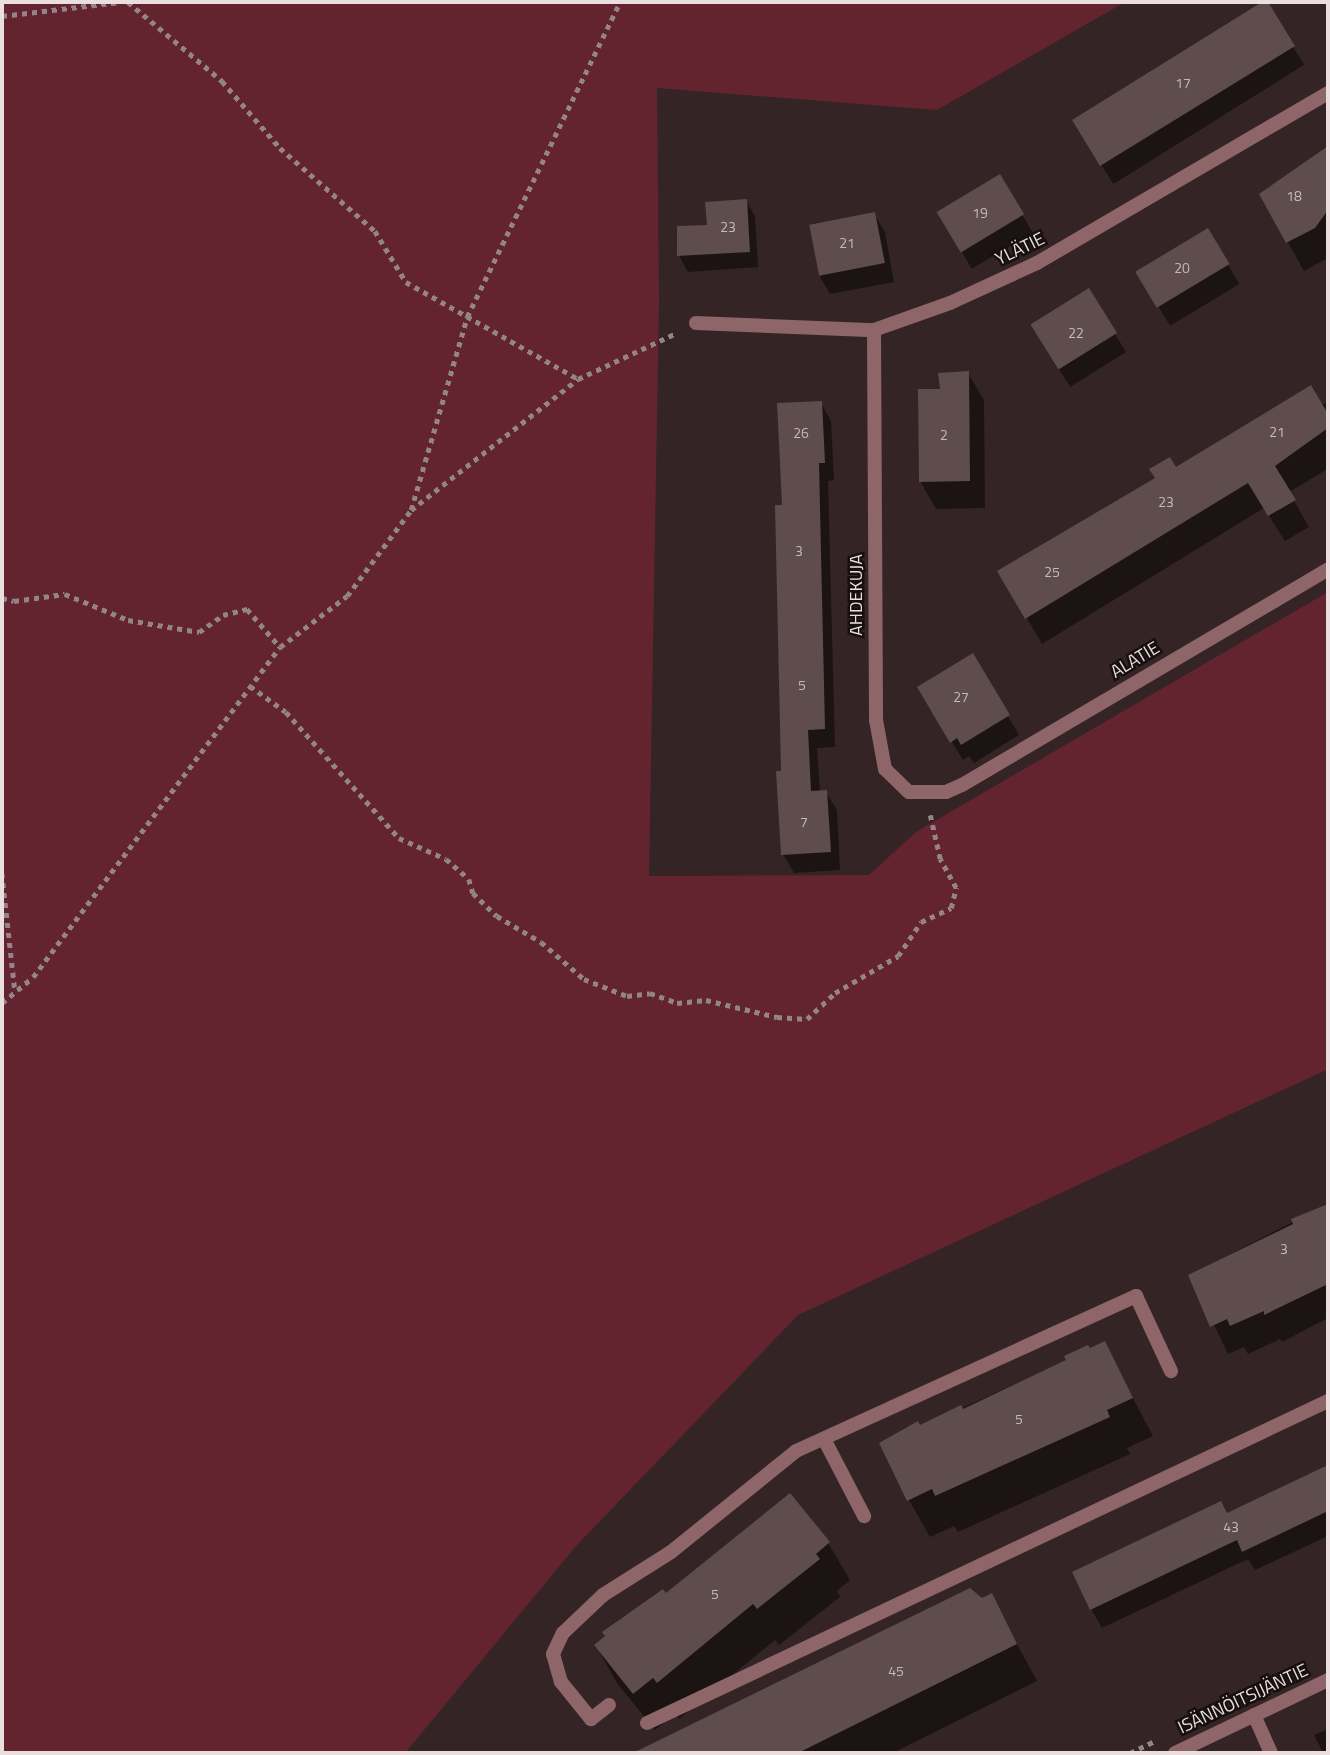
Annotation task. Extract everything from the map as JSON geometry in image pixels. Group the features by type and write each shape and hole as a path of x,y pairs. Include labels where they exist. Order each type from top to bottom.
{"street":[{"name":"YLÄTIE","path":"696,323 873,330 950,303 1037,263 1328,93"},
{"name":"AHDEKUJA","path":"873,330 876,720 885,769 909,792 925,793"},
{"name":"ALATIE","path":"925,793 962,785 1328,569"},
{"path":"609,1705 591,1718 561,1682 553,1654 564,1633 603,1595 671,1552 796,1451 1136,1296 1171,1371"},
{"path":"647,1723 1328,1401"},
{"path":"824,1439 864,1516"},
{"name":"ISÄNNÖITSIJÄNTIE","path":"1175,1753 1328,1681"},
{"path":"1254,1715 1271,1753"}],"path":[{"path":"2,16 120,2"},
{"path":"128,2 222,81 280,148 375,231 406,282 578,379"},
{"path":"411,510 467,317 620,2"},
{"path":"2,1003 33,978 280,647 347,596 411,510 578,379 696,323"},
{"path":"2,598 14,601 65,594 128,620 200,632 223,615 247,609 280,647"},
{"path":"250,686 286,712 399,838 446,859 469,879 473,893 497,916 541,942 584,979 626,996 650,993 677,1003 706,1000 777,1017 807,1019 835,993 898,956 921,922 951,908 956,888 940,859 925,793"},
{"path":"2,873 15,991"}],"shaded area":[{"path":"2,2 1125,2 937,110 657,88 659,301 649,876 869,875 916,832 1328,592 1328,1069 798,1315 576,1546 405,1753 2,1753"}],"building":[{"path":"1262,2 1268,2 1295,46 1100,166 1072,120"},
{"path":"1328,146 1328,210 1315,228 1286,243 1259,194"},
{"path":"1000,174 1024,214 961,252 937,212"},
{"path":"747,199 750,252 677,256 677,226 707,225 705,202"},
{"path":"875,212 885,263 819,276 809,225"},
{"path":"1208,228 1230,264 1157,308 1135,272"},
{"path":"1089,288 1117,333 1059,370 1030,325"},
{"path":"969,371 970,481 919,482 918,389 940,389 938,373"},
{"path":"1311,385 1328,414 1328,428 1275,466 1296,500 1268,516 1248,483 1025,619 997,571 1155,478 1149,469 1170,457 1176,467"},
{"path":"822,401 825,463 819,463 825,729 808,730 811,791 827,790 831,852 781,855 776,771 781,771 775,505 782,505 777,403"},
{"path":"973,653 1010,715 961,745 957,738 950,743 917,687"},
{"path":"1328,1204 1328,1284 1264,1315 1264,1311 1230,1326 1227,1319 1210,1327 1188,1275 1293,1224 1291,1219"},
{"path":"1105,1341 1133,1398 1107,1410 1110,1417 935,1496 932,1489 907,1501 879,1443 918,1421 920,1425 961,1405 963,1409 1066,1360 1064,1356"},
{"path":"1328,1465 1328,1511 1242,1552 1237,1540 1090,1610 1072,1572 1221,1501 1227,1513"},
{"path":"790,1493 830,1542 816,1554 820,1559 757,1609 753,1604 657,1683 653,1678 633,1694 594,1645 605,1636 602,1632 663,1589 666,1593"},
{"path":"970,1588 982,1598 992,1593 1017,1644 798,1753 633,1753"}]}
